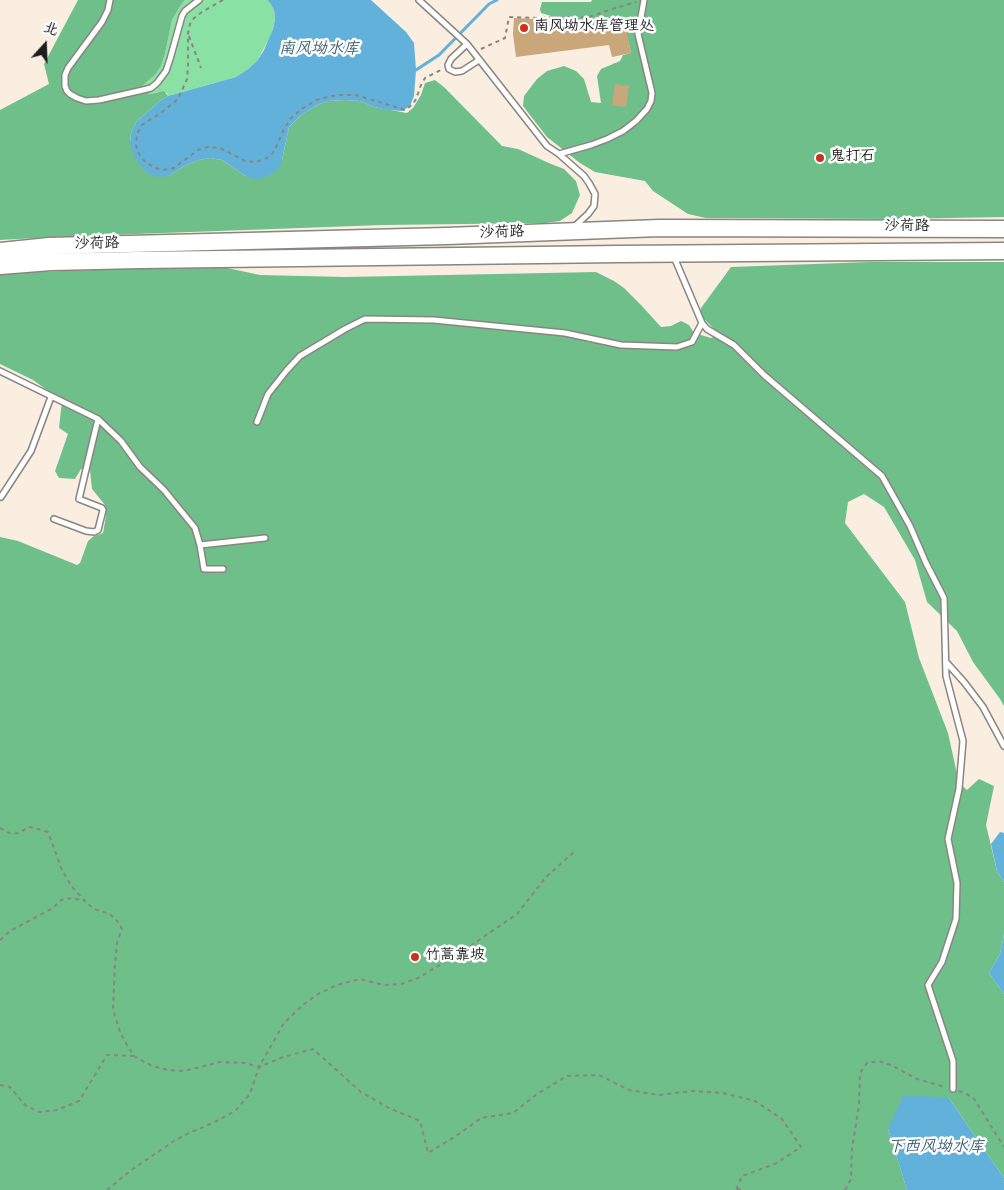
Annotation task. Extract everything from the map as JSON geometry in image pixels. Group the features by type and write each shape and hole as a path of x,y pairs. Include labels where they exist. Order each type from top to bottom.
{"main road":[{"name":"沙荷路","path":"0,251 49,246 447,236 659,228 1004,229"},
{"name":"沙荷路","path":"0,266 51,262 139,260 1004,251"}],"lane":[{"path":"110,0 108,10 102,22 68,68 66,75 65,86 67,91 77,98 86,101 99,100 151,88 157,83 168,65 182,16 185,11 199,0"},
{"path":"419,0 467,44 547,146 584,176 593,188 595,202 591,210 571,231"},
{"path":"559,154 591,145 622,132 647,109 652,93 638,34 644,0"},
{"path":"467,44 451,59 448,67 452,71 458,72 467,69 479,60"},
{"path":"673,254 702,323 708,329 734,345 764,375 882,476 910,526 944,598 946,676 963,741 959,789 948,839 958,883 956,919 942,962 928,985 953,1062 953,1089"},
{"path":"258,422 268,394 286,370 300,356 365,319 434,320 564,333 621,345 677,347 692,342 702,323"},
{"path":"0,371 98,420 121,441 140,467 164,490 194,528 200,544 204,568 223,569"},
{"path":"1,497 31,451 52,397"},
{"path":"54,519 86,531 94,532 98,530 104,510 79,499 98,420"},
{"path":"200,544 264,538"},
{"path":"946,662 983,706 1004,746"}],"path":[{"path":"223,0 202,12 190,24 188,33 187,79 178,99 142,124 137,134 137,149 146,164 162,170 174,168 198,150 208,148 224,150 245,161 256,162 272,154 284,129 292,118 320,98 337,95 356,95 405,110 414,104 425,78 448,67"},
{"path":"473,53 505,38 509,17 589,17 644,0"},
{"path":"188,33 202,68"},
{"path":"0,828 11,834 30,827 48,832 62,870 72,887 94,909 110,914 119,923 122,929 117,944 113,1009 120,1032 134,1056"},
{"path":"107,1190 130,1171 174,1141 235,1111 250,1094 260,1066 284,1023 304,1004 336,985 360,979 384,985 401,984 418,978 460,953 517,914 546,877 574,852"},
{"path":"0,940 10,931 53,908 62,900 72,898 85,901"},
{"path":"0,1085 10,1087 25,1105 39,1112 57,1110 79,1101 107,1055 134,1056 152,1066 184,1071 220,1062 239,1062 260,1066 283,1057 313,1049 360,1092 389,1108 420,1121 428,1153 481,1118 513,1113 537,1094 567,1076 599,1075 629,1090 659,1095 692,1091 723,1093 755,1101 782,1119 801,1148 775,1164 742,1176 736,1190 742,1190"},
{"path":"845,1190 851,1179 852,1149 859,1105 860,1073 867,1063 879,1061 892,1065 917,1079 973,1097 1004,1147"}],"green space":[{"path":"78,0 185,0 172,20 161,65 156,74 142,86 145,92 150,94 164,91 168,96 136,122 131,133 130,142 169,176 184,166 210,158 222,160 246,176 282,160 289,127 301,115 317,105 328,101 360,101 374,107 407,113 413,108 421,95 425,83 435,80 502,146 518,149 564,169 576,181 580,195 572,213 560,221 545,223 382,225 0,240 0,110 49,84 44,64"},
{"path":"185,0 267,0 274,10 273,29 257,61 236,77 168,96 167,93 157,92 150,94 145,92 142,86 156,74 165,54 172,20"},
{"path":"592,0 1004,0 1004,217 896,219 706,218 688,214 653,191 645,181 595,172 580,163 547,137 523,106 524,96 537,79 547,71 564,66 576,71 584,79 591,102 601,103 597,76 601,69 620,61 623,55 631,53 623,18 598,24 554,29 551,16 541,13 540,9 542,2 591,2"},
{"path":"869,262 1004,262 1004,706 973,662 957,631 927,602 915,560 884,507 864,494 848,502 845,523 905,602 919,658 948,733 959,783 967,790 979,779 994,786 986,825 997,871 1004,882 1004,934 1000,954 989,973 1004,994 1004,1178 948,1097 888,1129 907,1190 0,1190 0,537 18,541 77,565 80,563 88,541 94,536 103,533 106,516 105,505 92,489 90,470 81,469 75,479 59,478 55,471 68,434 59,428 62,401 33,380 0,364 0,273 155,268 227,268 260,275 346,277 596,272 624,288 661,327 671,326 681,321 689,325 694,333 711,338 716,336 717,332 701,316 701,308 731,267"}],"water":[{"name":"南风坳水库","path":"267,0 371,0 406,32 414,43 416,70 414,96 410,106 402,111 388,110 360,101 346,100 328,101 317,105 301,115 289,127 279,168 264,178 255,179 246,176 222,160 210,158 184,166 169,176 157,177 148,173 140,166 133,154 130,142 131,133 136,122 168,96 236,77 257,61 273,29 275,19 274,10"},
{"path":"1000,832 1004,833 1004,882 997,871 991,844"},
{"path":"1004,934 1004,994 989,973 1000,954"},
{"name":"下西风坳水库","path":"903,1096 948,1097 1004,1178 1004,1190 907,1190 888,1129"}],"building":[{"path":"514,18 535,19 535,21 552,19 554,29 605,23 624,18 631,53 612,57 609,45 516,57 513,34"},
{"path":"615,84 629,86 626,107 612,105"}],"waterway":[{"path":"416,70 439,55 489,4 497,0"}],"place":[{"name":"南风坳水库管理处","path":"524,28"},
{"name":"鬼打石","path":"820,158"},
{"name":"竹蒿靠坡","path":"415,957"}]}
